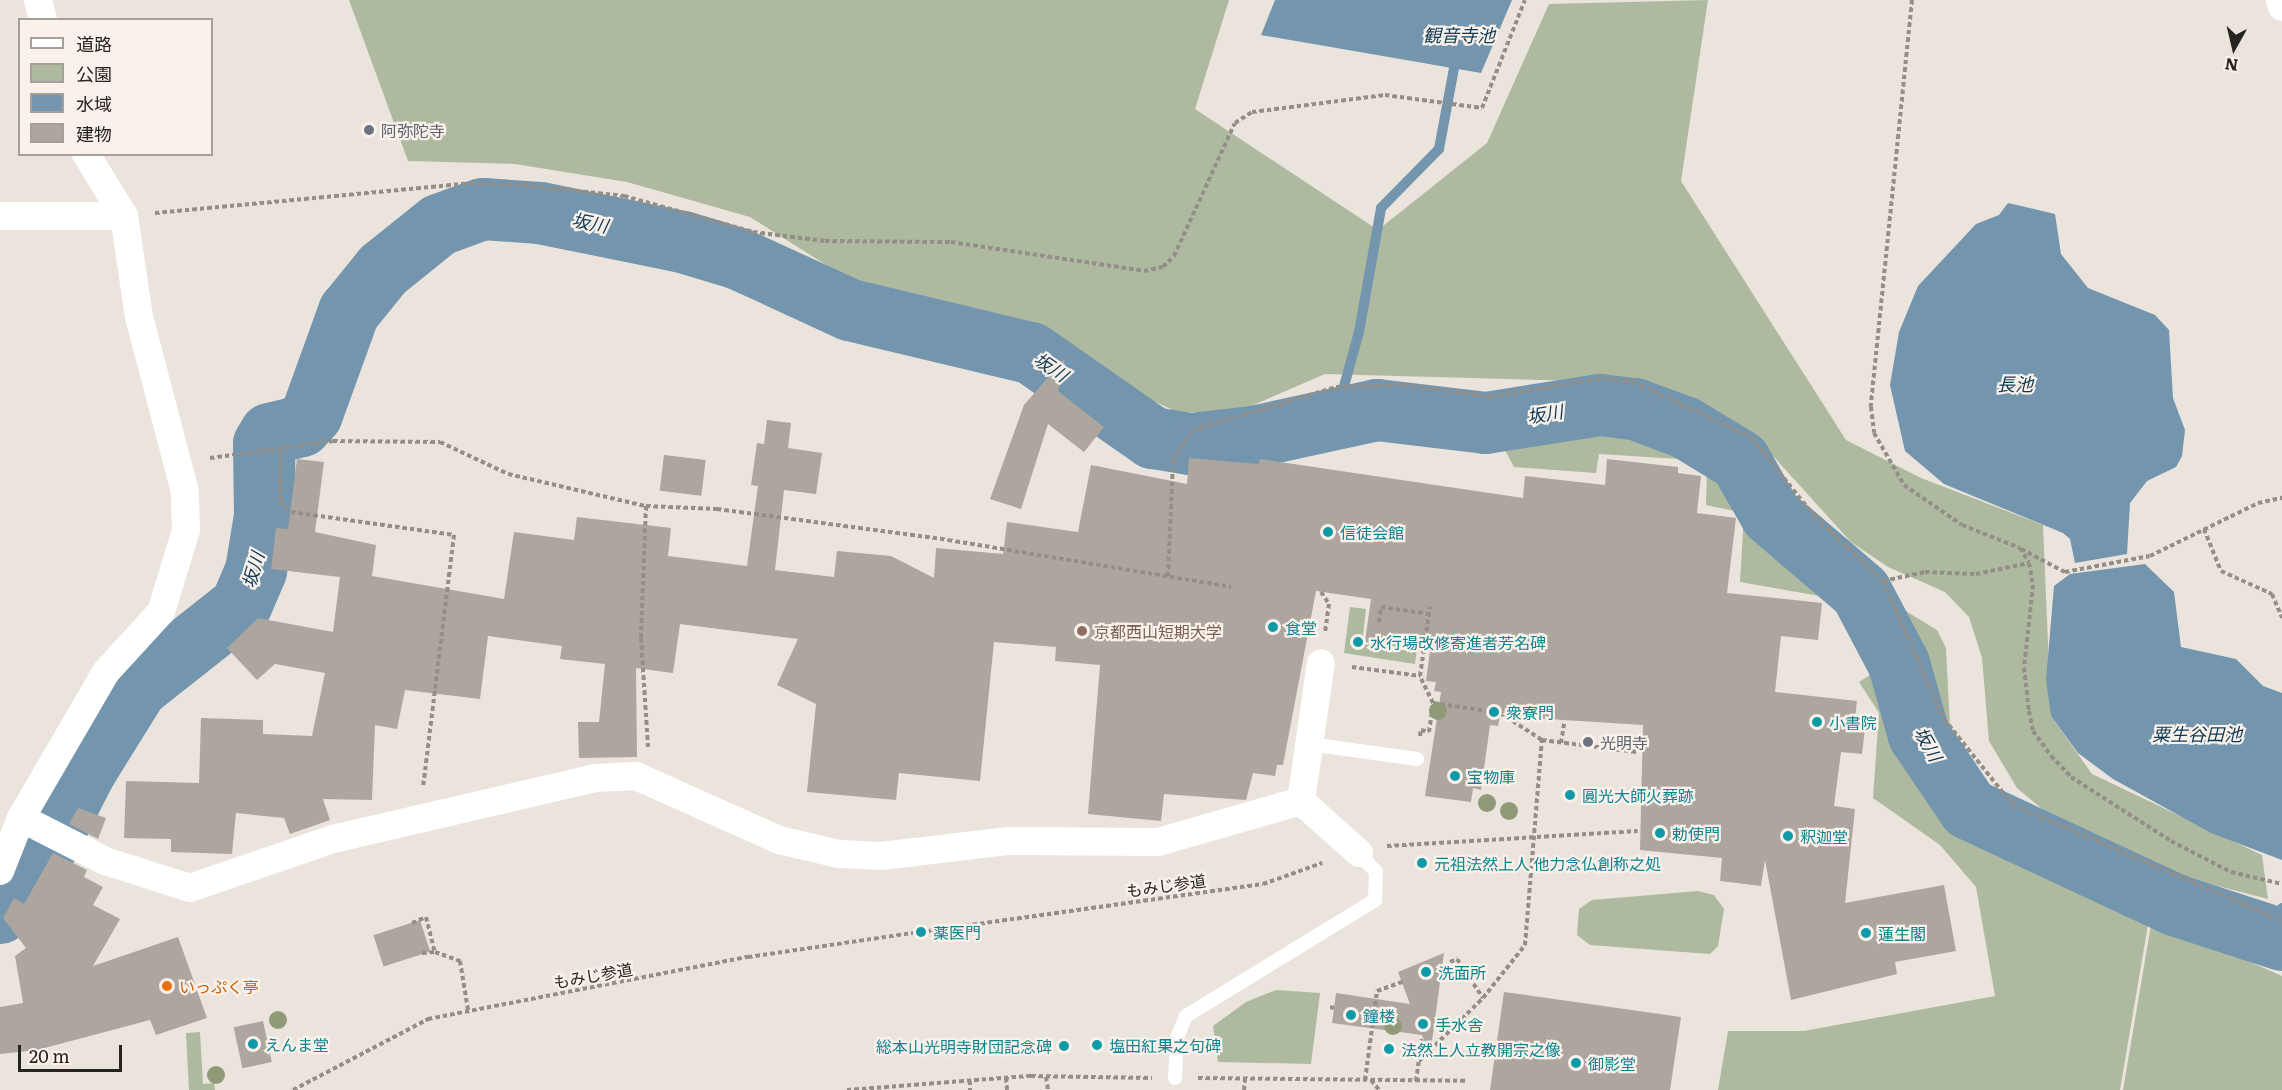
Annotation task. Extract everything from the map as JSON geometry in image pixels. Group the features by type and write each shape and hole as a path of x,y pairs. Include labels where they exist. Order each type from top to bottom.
{"street":[{"path":"38,0 42,18"},
{"path":"2280,0 2282,7"},
{"path":"0,871 21,818 106,672 161,612 186,530 185,492 139,317 124,216 87,156"},
{"path":"0,216 124,216"},
{"path":"1301,801 1321,663"},
{"path":"21,818 105,861 190,888 333,839 595,778 644,778 779,840 839,854 881,856 1009,841 1158,842 1301,801"},
{"path":"1301,801 1359,853"}],"lane":[{"path":"1309,744 1417,759"},
{"path":"1175,1078 1177,1038 1186,1016 1375,900 1376,872 1359,853"}],"path":[{"path":"124,216 470,183 531,186 624,196 753,232 825,241 951,242 1144,271 1162,267 1174,256 1235,123 1252,112 1385,95 1482,108 1525,0"},
{"path":"1912,0 1871,407 1874,433 1904,485 1929,506 2020,548 2065,572 2150,556 2258,503 2282,498"},
{"path":"1168,576 1173,461 1192,430 1336,387 1404,385 1491,398 1602,378 1633,381 1751,437 1815,517 1883,581 1944,719 2013,806 2282,921"},
{"path":"246,454 386,438 440,442 508,474 646,506 717,509 1231,587"},
{"path":"281,450 280,502 291,512 454,535 418,819"},
{"path":"644,778 648,743 641,638 646,506"},
{"path":"2204,529 2221,571 2272,594 2282,618"},
{"path":"2020,548 2028,563 2034,585 2024,668 2029,711 2034,731 2051,756 2071,777 2171,841 2231,872 2282,884"},
{"path":"1883,581 1925,572 1976,574 2028,563"},
{"path":"1321,591 1329,604 1321,663 1420,676"},
{"path":"1379,622 1381,607 1429,614"},
{"path":"1425,731 1433,703 1420,676 1430,607"},
{"path":"1433,703 1487,711"},
{"path":"1500,713 1542,740 1636,752"},
{"path":"1561,743 1564,723"},
{"path":"1419,1061 1483,998 1525,945 1542,740"},
{"name":"もみじ参道","path":"928,931 1263,884 1359,853 1403,844 1638,831"},
{"path":"412,923 426,917 435,952"},
{"name":"もみじ参道","path":"293,1090 340,1061 428,1019 468,1010 913,933"},
{"path":"422,953 435,952 460,961 468,1010"},
{"path":"1450,962 1457,959 1483,998"},
{"path":"1365,1080 1377,991 1402,982"},
{"path":"1416,1081 1422,1038"},
{"path":"1046,1077 1048,1090"},
{"path":"847,1090 1046,1077 1467,1082"},
{"path":"1006,1078 1007,1090"},
{"path":"1244,1090 1245,1079"},
{"path":"1371,1080 1379,1090"},
{"path":"970,1081 970,1090"}],"green space":[{"path":"349,0 1229,0 1195,109 1378,230 1487,143 1549,4 1708,0 1681,181 1846,440 1921,478 2043,525 2051,716 2092,774 2262,855 2268,899 2175,875 2066,829 2017,788 1989,741 1982,658 1969,617 1945,592 1888,567 1851,542 1774,457 1706,413 1614,382 1325,374 1237,412 1177,412 1096,374 1031,332 877,297 750,217 627,182 515,164 408,161"},
{"path":"1599,421 1678,440 1751,476 1833,567 1937,630 1946,648 1950,727 1963,781 1983,815 2010,838 2072,870 2152,901 2120,1090 1718,1090 1728,1031 1804,1031 1995,996 1976,887 1940,845 1873,798 1879,713 1859,682 1884,666 1860,603 1740,582 1744,513 1706,505 1707,471 1679,459 1599,454 1596,473 1514,467 1498,437"},
{"path":"1350,607 1366,609 1362,644 1389,648 1394,613 1421,617 1415,664 1344,653"},
{"path":"1698,891 1714,895 1724,909 1718,946 1710,954 1590,945 1577,935 1579,909 1592,900"},
{"path":"2152,919 2282,976 2282,1090 2123,1090"},
{"path":"1276,990 1320,993 1311,1064 1218,1062 1213,1026 1246,1002"},
{"path":"200,1032 203,1084 214,1083 215,1090 189,1090 186,1033"}],"water":[{"name":"観音寺池","path":"1275,0 1512,0 1481,73 1261,35"},
{"name":"長池","path":"2008,203 2055,214 2061,254 2088,288 2155,315 2169,330 2173,398 2185,430 2182,456 2176,467 2147,481 2130,503 2127,554 2075,563 2070,539 2063,533 1944,484 1905,451 1890,385 1899,332 1918,286 1976,224 1999,215"},
{"name":"粟生谷田池","path":"2145,564 2174,592 2181,647 2236,659 2263,686 2282,693 2282,860 2211,833 2113,779 2078,753 2051,716 2046,680 2054,586 2070,574"}],"building":[{"path":"1065,358 1058,391 1104,427 1084,452 1048,424 1021,509 990,499 1024,405"},
{"path":"767,420 791,423 788,448 822,453 816,494 784,490 775,570 834,577 837,551 891,556 934,578 936,548 1003,554 1007,522 1078,532 1091,465 1187,484 1189,458 1259,464 1260,459 1523,498 1525,476 1605,485 1607,459 1678,467 1678,473 1701,476 1697,513 1736,518 1727,593 1822,603 1818,640 1781,636 1775,692 1857,701 1854,726 1865,728 1862,754 1841,752 1834,806 1855,809 1845,903 1944,885 1956,951 1895,962 1897,974 1791,1000 1765,860 1761,886 1720,881 1722,858 1640,850 1643,725 1500,716 1498,726 1490,725 1481,790 1473,788 1471,802 1425,796 1441,692 1434,691 1436,682 1426,681 1430,651 1365,642 1371,599 1316,591 1283,765 1277,765 1275,776 1253,773 1246,800 1164,794 1161,821 1088,814 1100,665 1055,661 1056,647 994,642 980,781 899,773 896,800 807,792 816,704 777,685 798,639 680,624 673,673 636,668 637,757 579,758 578,722 599,722 605,664 560,659 562,646 488,636 480,699 405,690 397,729 375,725 372,800 323,799 330,820 290,834 284,818 236,813 232,854 171,852 171,839 124,838 126,781 199,783 201,718 263,720 263,734 312,736 325,673 275,664 257,680 227,648 258,618 333,632 340,577 271,569 276,528 288,529 297,459 324,462 315,532 376,545 372,576 504,599 514,532 574,540 577,517 671,528 668,556 747,566 758,486 751,485 757,443 764,444"},
{"path":"664,455 706,460 701,496 660,491"},
{"path":"78,808 106,818 98,839 69,824"},
{"path":"53,853 87,870 84,877 103,887 93,905 120,919 93,966 178,937 207,1018 156,1035 150,1020 37,1050 0,1054 0,1007 23,1003 15,956 26,948 3,918 14,898 24,904"},
{"path":"420,920 430,951 384,967 373,935"},
{"path":"1444,953 1430,1056 1422,1035 1332,1023 1336,993 1410,1004 1398,972"},
{"name":"御影堂","path":"1504,992 1681,1017 1670,1090 1490,1090"},
{"name":"えんま堂","path":"263,1021 272,1062 242,1068 234,1027"}],"waterway":[{"path":"1336,415 1359,332 1381,208 1439,149 1454,68"},
{"name":"坂川","path":"0,913 35,870 86,770 137,688 241,606 256,571 265,516 264,444 270,434 301,426 312,414 349,312 383,270 439,225 483,209 540,213 683,242 739,259 850,310 1031,353 1153,438 1190,444 1253,437 1377,410 1486,423 1600,405 1635,409 1686,428 1740,461 1771,515 1861,592 1899,664 1919,735 1969,809 2175,905 2282,940"},
{"path":"2269,936 2282,908"}],"place":[{"name":"阿弥陀寺","path":"369,130"},
{"name":"信徒会館","path":"1328,532"},
{"name":"食堂","path":"1273,627"},
{"name":"京都西山短期大学","path":"1082,631"},
{"name":"水行場改修寄進者芳名碑","path":"1358,642"},
{"name":"衆寮門","path":"1494,712"},
{"name":"小書院","path":"1817,722"},
{"name":"光明寺","path":"1588,742"},
{"name":"宝物庫","path":"1455,776"},
{"name":"圓光大師火葬跡","path":"1570,795"},
{"name":"勅使門","path":"1660,833"},
{"name":"釈迦堂","path":"1788,836"},
{"name":"元祖法然上人 他力念仏創称之処","path":"1422,863"},
{"name":"薬医門","path":"921,932"},
{"name":"蓮生閣","path":"1866,933"},
{"name":"洗面所","path":"1426,972"},
{"name":"いっぷく亭","path":"167,986"},
{"name":"鐘楼","path":"1351,1015"},
{"name":"手水舎","path":"1423,1024"},
{"name":"えんま堂","path":"253,1044"},
{"name":"塩田紅果之句碑","path":"1097,1045"},
{"name":"総本山光明寺財団記念碑","path":"1064,1046"},
{"name":"法然上人立教開宗之像","path":"1389,1049"},
{"name":"御影堂","path":"1576,1063"}]}
